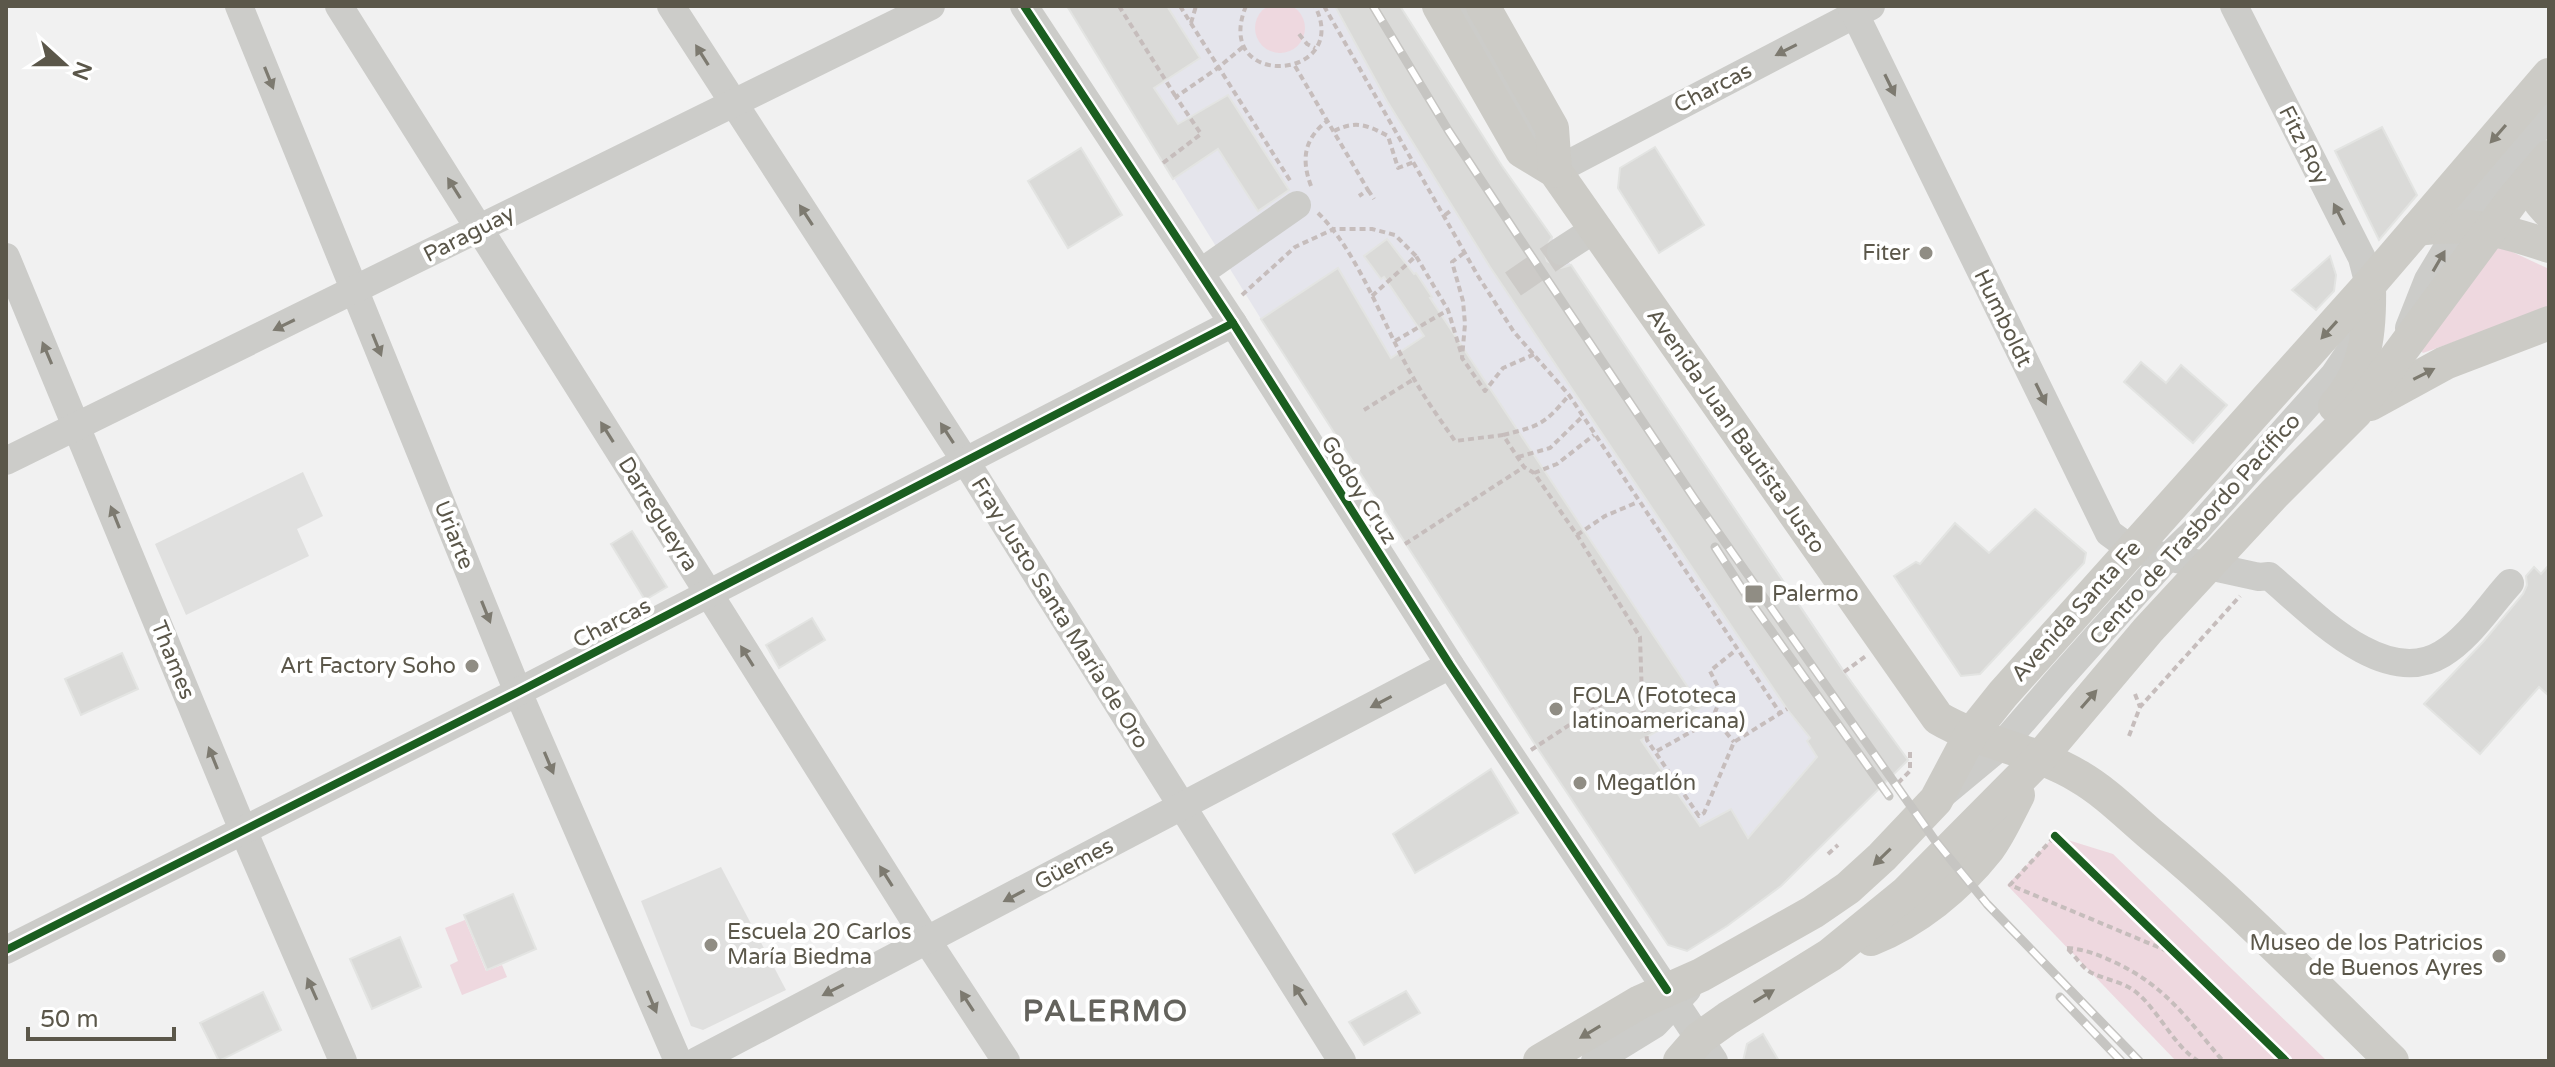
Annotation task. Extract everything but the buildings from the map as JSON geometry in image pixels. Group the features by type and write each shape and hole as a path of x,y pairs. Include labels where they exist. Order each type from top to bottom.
{"main road":[{"name":"Avenida Juan Bautista Justo","path":"1439,6 1522,151 1555,171 1938,718 2079,776 2194,870 2392,1061"},
{"path":"1483,6 1552,128 1555,171"},
{"name":"Avenida Santa Fe","path":"1540,1061 1640,1002 1671,996 1701,975 1813,912 1848,888 1882,857 1987,740 2003,694 2369,285 2549,75"},
{"path":"1698,1053 1728,1018 1830,955 1918,916 1988,848 2039,759 2148,630 2274,494 2356,412 2396,358 2476,226 2540,167"},
{"path":"2540,167 2541,203 2549,212"},
{"path":"2417,229 2476,226 2549,246"},
{"path":"2274,494 2285,461 2345,395 2352,382 2364,354 2369,322 2369,285"},
{"path":"2356,412 2445,363 2549,323"}],"street":[{"name":"Uriarte","path":"239,6 518,692 678,1061"},
{"name":"Darregueyra","path":"339,6 1006,1061"},
{"name":"Fray Justo Santa María de Oro","path":"671,6 966,462 1342,1061"},
{"name":"Paraguay","path":"6,461 931,6"},
{"name":"Godoy Cruz","path":"1024,6 1233,323 1450,665 1671,996 1698,1053"},
{"path":"1462,6 1555,171"},
{"name":"Fitz Roy","path":"2234,6 2362,258 2369,285"},
{"name":"Charcas","path":"1555,171 1860,9"},
{"name":"Humboldt","path":"1860,9 2109,533 2131,549"},
{"path":"2476,226 2549,114"},
{"path":"1200,273 1306,200"},
{"path":"1561,251 1595,229"},
{"name":"Centro de Trasbordo Pacífico","path":"1987,740 2196,530 2334,375 2369,322 2417,229"},
{"name":"Thames","path":"6,257 243,830 343,1061"},
{"name":"Charcas","path":"6,950 518,692 1233,323"},
{"path":"2131,549 2259,577 2269,576 2360,650 2410,664 2441,655 2468,631 2510,583"},
{"name":"Güemes","path":"697,1061 1450,665"},
{"path":"1595,1061 1655,1024 1671,996"},
{"path":"1628,1061 1664,1037 1698,1053"}],"path":[{"path":"1119,6 1201,134 1163,163"},
{"path":"1180,6 1306,200 1334,229 1414,379 1455,441 1530,429 1545,422 1569,395"},
{"path":"1191,23 1196,6"},
{"path":"1246,6 1240,19 1244,46 1253,58 1279,68 1295,66 1316,48 1320,36 1319,7"},
{"path":"1319,7 1514,332 1569,395 1780,713"},
{"path":"1299,34 1307,44 1316,48"},
{"path":"1176,97 1244,46"},
{"path":"1295,66 1374,199"},
{"path":"1306,200 1306,152 1312,133 1327,121"},
{"path":"1334,131 1349,123 1371,127 1388,136 1398,168 1414,162"},
{"path":"1359,196 1368,190"},
{"path":"1445,215 1453,209"},
{"path":"1246,293 1295,247 1334,229 1372,229 1395,235 1416,256 1448,310 1462,358 1485,391 1503,368 1535,354"},
{"path":"1462,358 1465,324 1463,301 1452,262 1465,253"},
{"path":"1372,296 1416,256"},
{"path":"1395,341 1448,310"},
{"path":"1364,410 1414,379"},
{"path":"1518,457 1550,448 1583,416"},
{"path":"1503,435 1577,535 1640,637 1647,740 1699,816 1704,813 1734,742 1787,709"},
{"path":"1534,473 1557,464 1594,435"},
{"path":"1405,544 1524,467"},
{"path":"1577,535 1605,516 1638,502"},
{"path":"2226,595 2235,601"},
{"path":"1656,752 1713,717 1722,695 1710,671 1736,650"},
{"path":"2135,694 2140,707"},
{"path":"1515,763 1606,701 1642,699"},
{"path":"1713,717 1734,742"},
{"path":"1898,783 1910,771 1910,752"},
{"path":"2177,955 2010,885 2055,836 2286,1061"},
{"path":"1828,854 1838,845"},
{"path":"2198,1061 2137,993 2089,971 2067,948 2098,954 2150,981 2183,1011 2223,1061"}],"shaded area":[{"path":"1280,3 1298,10 1305,28 1298,46 1280,53 1262,46 1255,28 1262,10"},
{"path":"1067,6 1400,6 1502,166 1861,695 1822,717 1828,726 1807,741 1817,757 1758,848 1651,918 1536,746 1261,319"},
{"path":"2498,248 2549,269 2549,308 2423,353 2421,351 2488,254"},
{"path":"303,472 323,516 297,529 309,556 186,615 155,544"},
{"path":"2055,836 2113,854 2327,1061 2176,1061 2007,885"},
{"name":"Escuela 20 Carlos María Biedma","path":"721,867 786,990 703,1030 691,1026 641,901"},
{"path":"465,920 486,971 502,965 507,977 462,995 450,965 458,961 445,928"}],"tunnel":[{"path":"1513,284 1561,251"}],"railway":[{"path":"1373,6 1448,130 1696,501 1934,839 1987,904 2139,1061"},
{"path":"1715,547 1889,796"},
{"path":"2060,997 2121,1061"}],"cycle path":[{"path":"1024,6 1233,323 1450,665 1667,990"},
{"path":"6,950 518,692 1233,323"},
{"path":"2055,836 2286,1061"}],"place":[{"name":"Fiter","path":"1926,253"},
{"name":"Palermo","path":"1754,594"},
{"name":"Art Factory Soho","path":"472,666"},
{"name":"FOLA (Fototeca latinoamericana)","path":"1556,709"},
{"name":"Megatlón","path":"1580,783"},
{"name":"Escuela 20 Carlos María Biedma","path":"711,945"},
{"name":"Museo de los Patricios de Buenos Ayres","path":"2499,956"}],"district":[{"name":"PALERMO","path":"1106,1011"}]}
